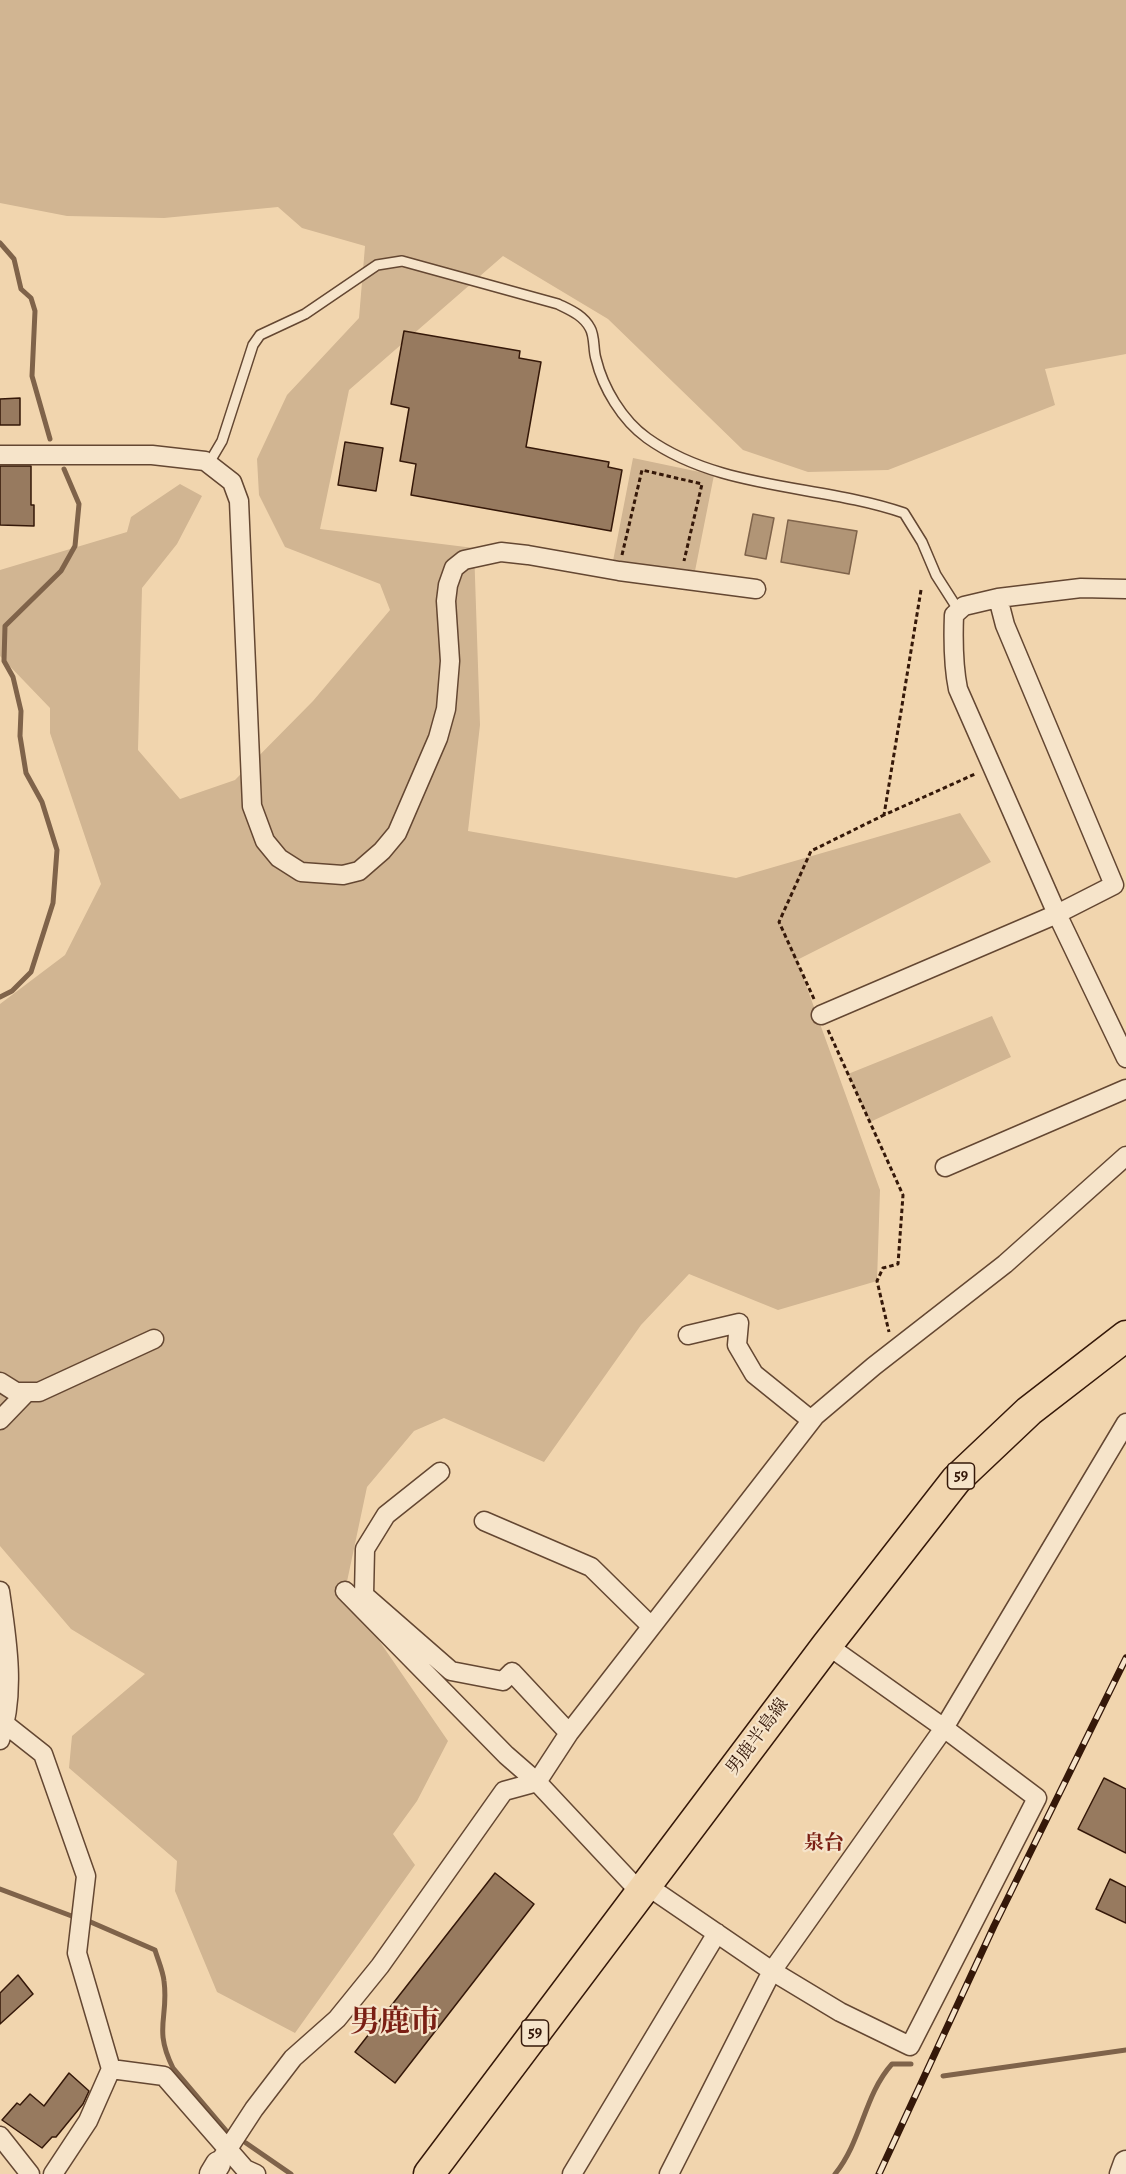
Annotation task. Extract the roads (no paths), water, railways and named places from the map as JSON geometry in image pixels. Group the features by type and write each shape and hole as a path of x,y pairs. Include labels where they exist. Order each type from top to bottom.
{"main road":[{"name":"男鹿半島線","path":"429,2174 827,1645 956,1480 1029,1411 1126,1336"}],"street":[{"path":"0,455 152,454 208,463 232,482 239,501 252,806 265,841 279,858 301,872 343,874 359,871 382,851 397,833 438,738 446,710 450,661 446,601 454,568 464,560 501,552 619,571 756,589"},
{"path":"1126,589 1081,588 998,598 964,606 954,615 954,668 958,689 1057,914 1126,1058"},
{"path":"821,1015 1057,914 1114,885 1005,625 998,598"},
{"path":"945,1167 1126,1089"},
{"path":"219,2162 254,2109 293,2058 337,2019 380,1966 504,1791 537,1782 569,1733 811,1420 1005,1264 1126,1156"},
{"path":"688,1335 739,1323 737,1345 754,1374 811,1420"},
{"path":"0,1382 16,1392 39,1392 154,1339"},
{"path":"0,1420 27,1392"},
{"path":"669,2174 772,1971 945,1728 1126,1423"},
{"path":"440,1472 386,1515 365,1550 364,1595 451,1671 503,1681 512,1672 569,1733"},
{"path":"484,1521 591,1567 651,1626"},
{"path":"0,1591 9,1654 2,1728 43,1754 86,1876 77,1953 111,2069 88,2121 53,2174"},
{"path":"345,1591 506,1755 537,1782 643,1888 840,2012 910,2046 1037,1798 945,1728 827,1645"},
{"path":"572,2174 717,1933"},
{"path":"111,2069 164,2076 219,2162 256,2174"},
{"path":"0,2136 30,2174"},
{"path":"1122,2174 1126,2163"}],"lane":[{"path":"208,463 222,441 253,345 260,335 305,314 377,265 402,261 558,304 577,313 591,329 595,357 602,380 611,396 645,437 663,448 698,464 748,479 904,513 922,542 936,575 959,611"}],"waterway":[{"path":"0,243 14,259 21,289 31,298 35,311 32,376 50,439"},
{"path":"0,997 12,991 31,972 53,903 57,850 42,802 26,773 20,736 21,711 13,677 4,661 5,626 61,571 75,546 79,504 64,469"},
{"path":"0,1889 77,1918"},
{"path":"86,1920 155,1950 164,1981 163,2033 167,2054 173,2068 229,2134"},
{"path":"943,2076 1126,2050"},
{"path":"835,2174 851,2147 883,2076 892,2064 911,2064"},
{"path":"246,2143 291,2174"}],"railway":[{"path":"879,2174 994,1926 1126,1658"}],"district":[{"name":"泉台","path":"824,1844"},
{"name":"男鹿市","path":"395,2024"}]}
